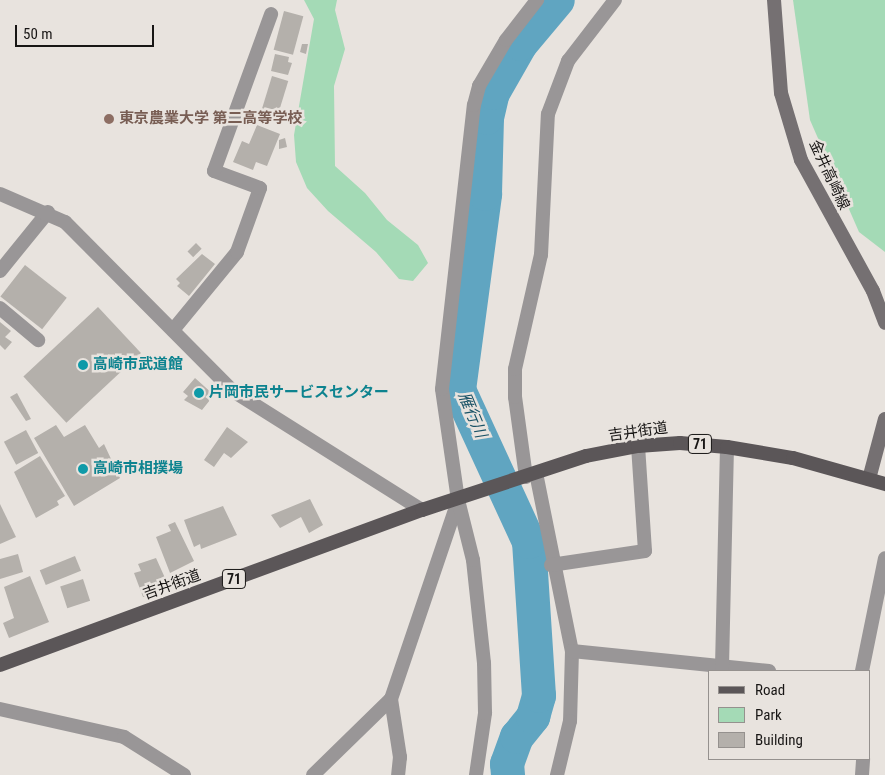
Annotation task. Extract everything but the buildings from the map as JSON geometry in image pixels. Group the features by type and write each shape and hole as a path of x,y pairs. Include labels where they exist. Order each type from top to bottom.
{"main road":[{"name":"金井高崎線","path":"774,0 781,94 801,160 873,291 885,323"},
{"path":"869,479 885,419"},
{"name":"吉井街道","path":"526,477 586,456 638,446 680,443 727,447 793,458 885,484"},
{"name":"71","path":"463,499 526,477"},
{"name":"吉井街道","path":"0,665 422,510 463,499"}],"street":[{"path":"476,775 485,713 484,664 473,560 442,389 474,105 479,86 506,40 537,0"},
{"path":"557,775 570,721 572,651 551,565 526,477 514,397 516,369 541,255 548,114 568,61 615,0"},
{"path":"173,330 237,252 260,188 214,171 271,14"},
{"path":"0,194 48,212 65,222 100,254 233,391 422,510"},
{"path":"0,271 48,212"},
{"path":"0,308 38,340"},
{"path":"551,565 645,551 638,446"},
{"path":"722,667 727,447"},
{"path":"313,775 391,699 463,499"},
{"path":"862,670 885,558"},
{"path":"572,651 757,670"},
{"path":"391,699 400,757 398,775"},
{"path":"0,709 124,737 184,775"},
{"path":"862,775 864,760"}],"green space":[{"path":"304,0 337,0 335,10 345,49 334,86 335,166 365,193 387,220 418,245 428,263 413,281 399,279 376,252 328,211 307,188 296,162 294,135 314,19"},
{"path":"793,0 885,0 885,252 859,232 810,120"}],"waterway":[{"name":"雁行川","path":"508,775 507,764 517,737 533,717 539,696 529,542 459,390 485,194 487,118 493,93 521,44 558,0"}],"place":[{"name":"東京農業大学 第二高等学校","path":"109,119"},
{"name":"高崎市武道館","path":"83,365"},
{"name":"片岡市民サービスセンター","path":"199,393"},
{"name":"高崎市相撲場","path":"83,469"}]}
